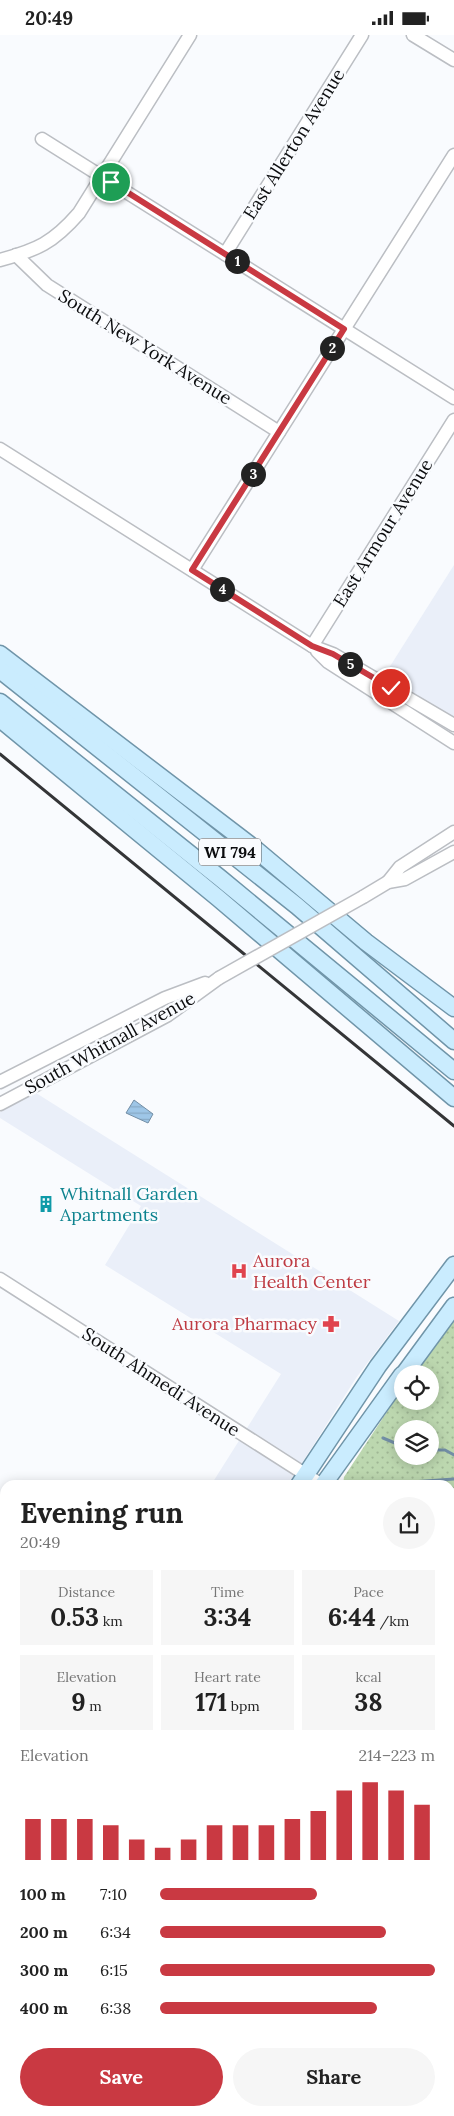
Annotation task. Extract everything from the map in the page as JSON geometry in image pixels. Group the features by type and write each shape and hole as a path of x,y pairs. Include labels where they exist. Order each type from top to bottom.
{"main road":[{"path":"0,654 254,848 366,942 454,1008"},
{"name":"WI 794","path":"0,670 298,906 454,1041"},
{"name":"WI 794","path":"0,702 220,878 454,1071"},
{"path":"0,719 218,898 454,1097"},
{"path":"302,1480 373,1373 454,1265"},
{"path":"410,1365 454,1306"},
{"path":"327,1480 394,1387"}],"street":[{"path":"0,260 34,250 63,231 79,213 190,35"},
{"name":"East Allerton Avenue","path":"225,254 362,35"},
{"path":"414,35 454,61"},
{"path":"42,139 454,398"},
{"path":"192,570 454,155"},
{"name":"South New York Avenue","path":"16,255 47,285 279,432"},
{"name":"East Armour Avenue","path":"312,646 454,420"},
{"path":"0,449 312,646 333,654 454,725"},
{"path":"312,646 328,662 454,743"},
{"name":"South Whitnall Avenue","path":"388,883 400,867 454,832"},
{"name":"South Whitnall Avenue","path":"0,1104 168,1015 219,978 388,883 405,879 454,852"},
{"name":"South Whitnall Avenue","path":"0,1082 165,998 219,978"},
{"name":"South Ahmedi Avenue","path":"0,1279 302,1480"}],"shaded area":[{"path":"454,565 454,718 382,679"},
{"path":"36,1093 399,1321 356,1378 291,1480 214,1480 281,1374 105,1265 141,1206 0,1118 0,1112"}],"green space":[{"path":"454,1321 454,1480 344,1480 394,1401 394,1410 439,1410 439,1365 421,1365"}],"water":[{"path":"134,1100 153,1114 148,1123 126,1113"}],"waterway":[{"path":"383,1438 394,1443"},
{"path":"439,1450 445,1450 454,1455"},
{"path":"440,1480 454,1479"}],"railway":[{"path":"0,754 454,1126"}],"place":[{"name":"Whitnall Garden Apartments","path":"46,1204"},
{"name":"Aurora Health Center","path":"239,1271"},
{"name":"Aurora Pharmacy","path":"331,1324"}],"route":[{"path":"111,182 344,329 192,570 312,646 333,654 391,688"}]}
